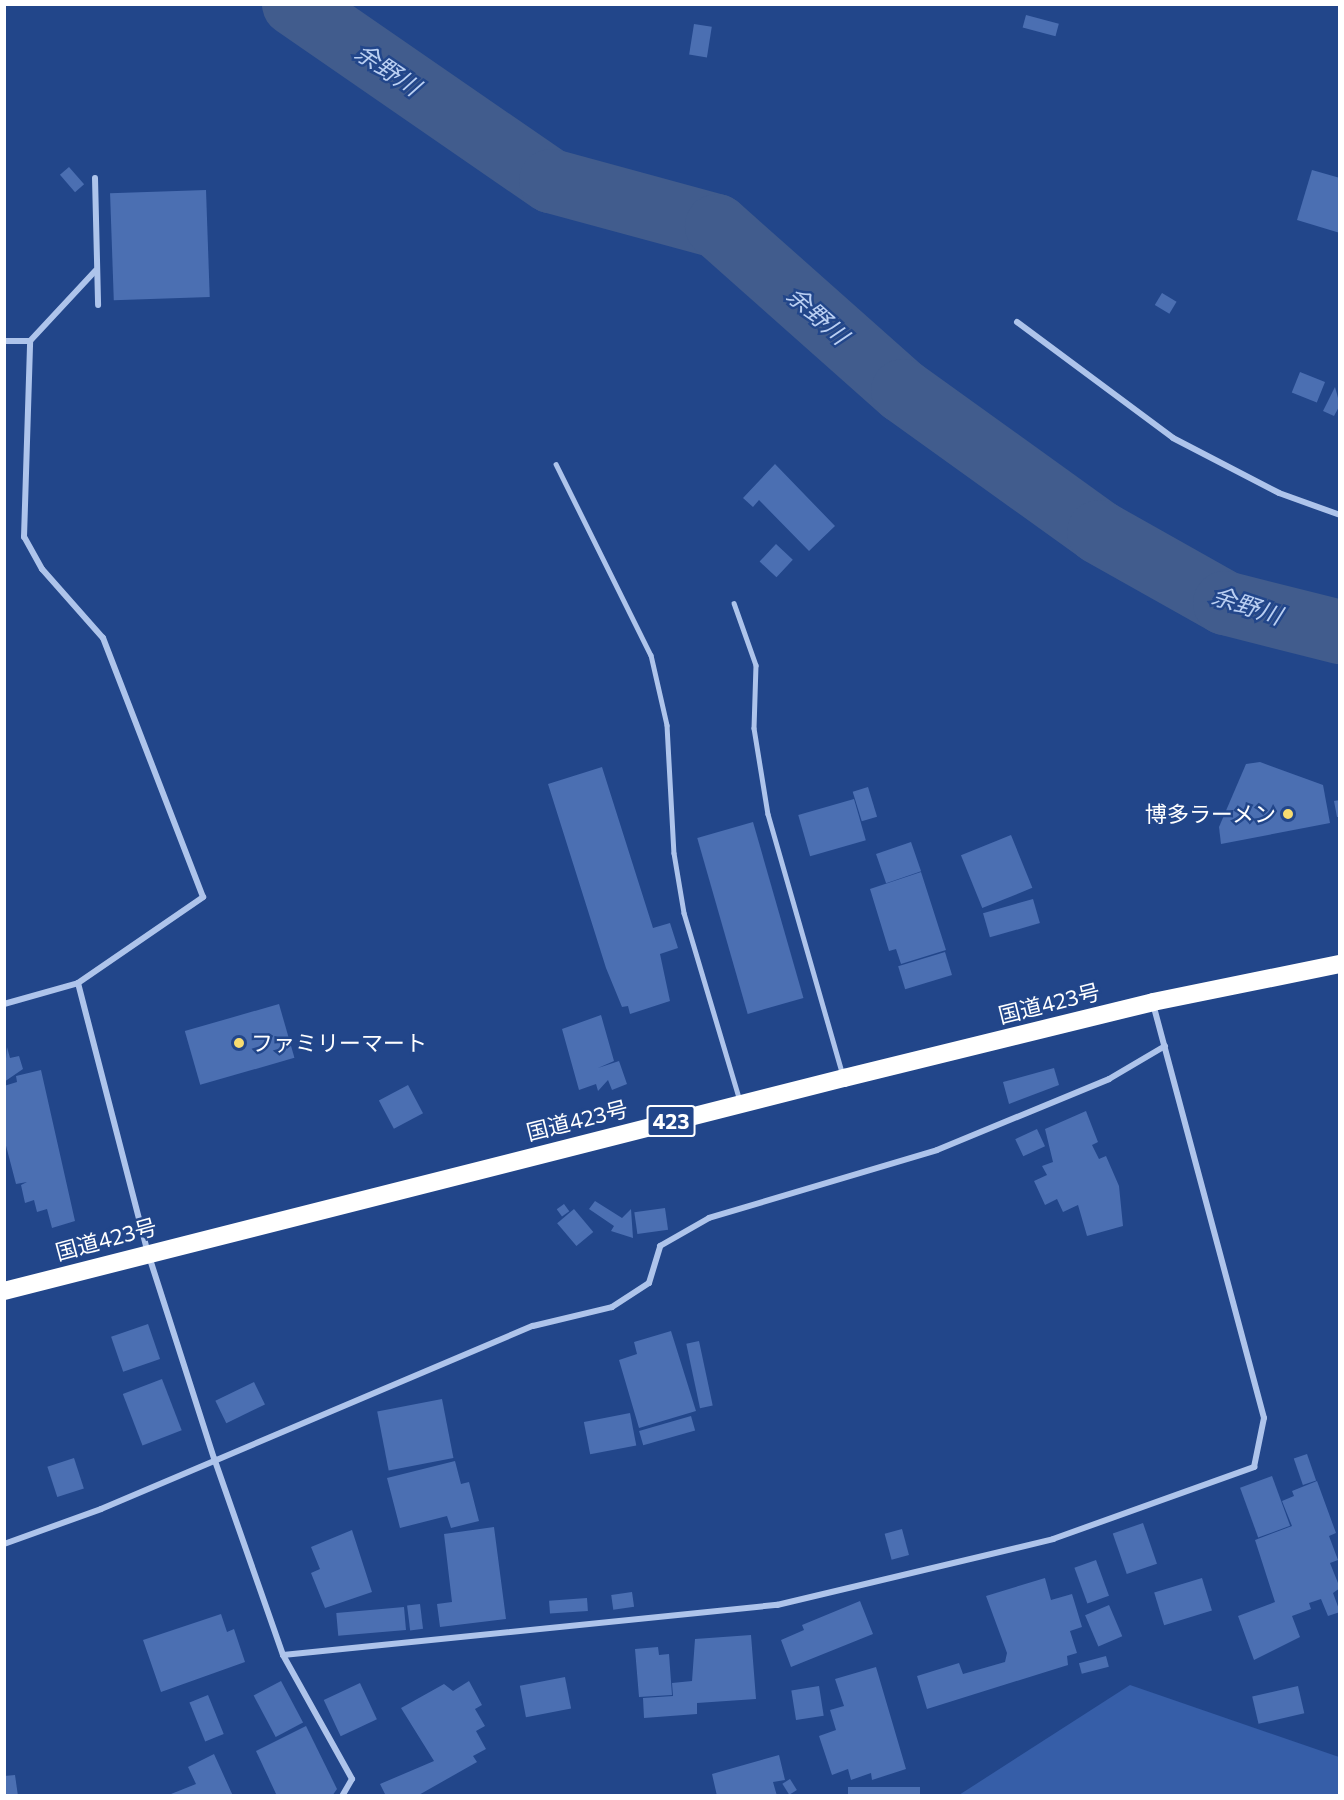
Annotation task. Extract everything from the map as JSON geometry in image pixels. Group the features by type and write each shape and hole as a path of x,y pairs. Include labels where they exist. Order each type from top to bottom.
{"highway":[{"name":"国道423号","path":"4,1291 740,1104 1153,1002 1340,964"}],"street":[{"path":"95,178 95,271 98,305"},
{"path":"4,1004 78,983 203,897 103,638 42,569 24,537 30,341 95,271"},
{"path":"1017,322 1173,438 1279,494 1340,515"},
{"path":"4,340 30,341"},
{"path":"78,983 148,1253 214,1458 283,1655 352,1779 342,1796"},
{"path":"283,1655 777,1605 1053,1539 1254,1467 1264,1418 1153,1002"},
{"path":"4,1544 533,1326 612,1307 649,1283 660,1246 709,1218 937,1150 1109,1079 1165,1046"}],"lane":[{"path":"556,464 651,655 667,725 674,853 684,913 740,1104"},
{"path":"734,603 756,665 754,728 768,814 844,1078"}],"shaded area":[{"path":"1130,1685 1339,1757 1339,1795 959,1795"}],"building":[{"path":"1026,15 1059,24 1055,36 1023,28"},
{"path":"694,24 712,27 707,57 689,55"},
{"path":"69,167 84,184 75,192 60,175"},
{"path":"1312,170 1340,178 1340,233 1297,220"},
{"path":"206,190 210,297 114,300 110,193"},
{"path":"1162,293 1177,302 1169,314 1155,305"},
{"path":"1300,372 1325,382 1317,403 1292,392"},
{"path":"1335,387 1340,405 1334,416 1323,411"},
{"path":"775,464 835,526 809,551 759,500 753,507 743,498"},
{"path":"776,544 793,560 776,577 760,562"},
{"path":"1260,762 1323,785 1330,823 1221,844 1219,827 1246,764"},
{"path":"602,767 653,928 670,923 678,948 660,954 670,1001 630,1014 628,1006 622,1007 606,968 548,784"},
{"path":"868,787 877,817 862,821 853,792"},
{"path":"854,799 866,840 810,856 798,815"},
{"path":"1340,800 1340,817 1337,817 1334,801"},
{"path":"753,822 803,998 748,1014 697,838"},
{"path":"1011,835 1032,888 982,908 961,855"},
{"path":"911,842 921,871 886,883 876,854"},
{"path":"921,872 946,950 901,964 896,949 889,951 870,889"},
{"path":"1033,899 1040,923 990,937 983,913"},
{"path":"945,952 952,975 905,989 898,966"},
{"name":"ファミリーマート","path":"279,1004 294,1058 200,1085 185,1031"},
{"path":"601,1015 614,1061 598,1068 619,1061 627,1084 612,1090 608,1080 598,1091 596,1084 579,1090 562,1029"},
{"path":"7,1047 10,1058 19,1056 23,1069 4,1082"},
{"path":"1054,1068 1059,1085 1009,1104 1003,1082"},
{"path":"41,1070 75,1221 52,1228 47,1209 37,1212 34,1200 25,1203 21,1185 27,1182 16,1184 4,1138 4,1086 17,1082 16,1076"},
{"path":"408,1085 423,1113 394,1129 379,1100"},
{"path":"1086,1111 1098,1142 1092,1145 1099,1159 1106,1156 1119,1186 1123,1226 1087,1236 1078,1205 1063,1212 1057,1199 1045,1205 1034,1181 1047,1175 1042,1166 1053,1162 1045,1129"},
{"path":"1037,1129 1045,1146 1023,1156 1015,1139"},
{"path":"595,1201 622,1218 631,1209 633,1238 611,1231 614,1226 589,1209"},
{"path":"564,1204 569,1211 562,1217 557,1209"},
{"path":"665,1208 668,1230 637,1234 634,1212"},
{"path":"574,1209 593,1232 576,1246 557,1223"},
{"path":"148,1324 160,1359 123,1372 111,1337"},
{"path":"671,1331 696,1411 639,1428 619,1360 637,1354 634,1342"},
{"path":"699,1341 713,1406 700,1408 686,1344"},
{"path":"162,1379 182,1430 142,1445 123,1394"},
{"path":"254,1382 265,1404 226,1423 215,1401"},
{"path":"442,1399 453,1458 389,1470 377,1412"},
{"path":"630,1413 636,1445 590,1454 584,1422"},
{"path":"691,1416 695,1430 643,1445 639,1431"},
{"path":"1307,1454 1316,1480 1303,1485 1294,1459"},
{"path":"74,1458 84,1488 57,1497 47,1467"},
{"path":"455,1461 461,1484 469,1482 479,1521 451,1528 447,1516 400,1528 387,1478"},
{"path":"1272,1476 1290,1526 1258,1537 1240,1488"},
{"path":"1317,1481 1336,1533 1329,1536 1338,1560 1330,1563 1340,1588 1333,1593 1340,1612 1328,1616 1321,1599 1309,1603 1311,1609 1292,1616 1300,1637 1254,1660 1238,1616 1275,1602 1255,1540 1292,1526 1282,1501 1294,1496 1292,1491"},
{"path":"1143,1523 1157,1564 1127,1574 1113,1533"},
{"path":"494,1527 506,1619 440,1627 437,1604 452,1602 444,1534"},
{"path":"902,1529 909,1555 892,1560 885,1534"},
{"path":"352,1530 372,1592 325,1608 311,1573 320,1569 311,1547"},
{"path":"1096,1560 1109,1596 1087,1604 1074,1568"},
{"path":"1045,1578 1051,1600 1072,1594 1082,1627 1070,1631 1077,1653 1067,1656 1068,1665 927,1709 917,1676 959,1663 963,1674 1005,1662 1007,1653 986,1596"},
{"path":"1202,1578 1212,1611 1164,1625 1154,1593"},
{"path":"632,1592 634,1607 613,1610 611,1595"},
{"path":"587,1598 588,1611 550,1614 549,1601"},
{"path":"860,1601 873,1634 791,1667 781,1640 804,1630 802,1625"},
{"path":"420,1604 423,1629 410,1630 407,1606"},
{"path":"1109,1605 1122,1636 1098,1646 1085,1615"},
{"path":"404,1607 406,1630 338,1636 336,1613"},
{"path":"221,1614 227,1632 234,1629 245,1662 161,1692 143,1640"},
{"path":"751,1635 756,1699 697,1703 697,1714 644,1718 643,1698 673,1696 672,1683 692,1681 695,1639"},
{"path":"658,1647 659,1655 669,1654 672,1695 639,1697 635,1649"},
{"path":"1106,1656 1109,1667 1082,1674 1079,1663"},
{"path":"876,1667 906,1769 872,1780 871,1773 851,1780 848,1769 832,1775 819,1736 836,1730 830,1710 844,1706 835,1679"},
{"path":"565,1677 571,1708 526,1717 520,1686"},
{"path":"281,1681 303,1722 276,1737 254,1696"},
{"path":"469,1681 482,1705 475,1709 485,1726 476,1731 486,1749 473,1756 477,1762 417,1796 386,1796 380,1784 434,1761 401,1708 444,1684 453,1691"},
{"path":"360,1683 377,1719 341,1736 324,1700"},
{"path":"819,1686 824,1716 796,1720 791,1690"},
{"path":"1298,1686 1304,1713 1259,1724 1252,1697"},
{"path":"208,1695 224,1734 205,1741 189,1702"},
{"path":"306,1726 337,1789 332,1796 277,1796 256,1751"},
{"path":"214,1754 233,1796 166,1796 196,1784 188,1767"},
{"path":"779,1755 785,1780 773,1782 777,1796 717,1796 712,1774"},
{"path":"15,1775 18,1796 4,1796 4,1776"},
{"path":"790,1779 797,1790 789,1795 782,1784"},
{"path":"848,1787 920,1787 920,1796 848,1796"}],"waterway":[{"name":"余野川","path":"294,4 551,181 717,226 903,391 1099,532 1225,603 1340,632"}],"place":[{"name":"博多ラーメン","path":"1288,814"},
{"name":"ファミリーマート","path":"239,1043"}]}
